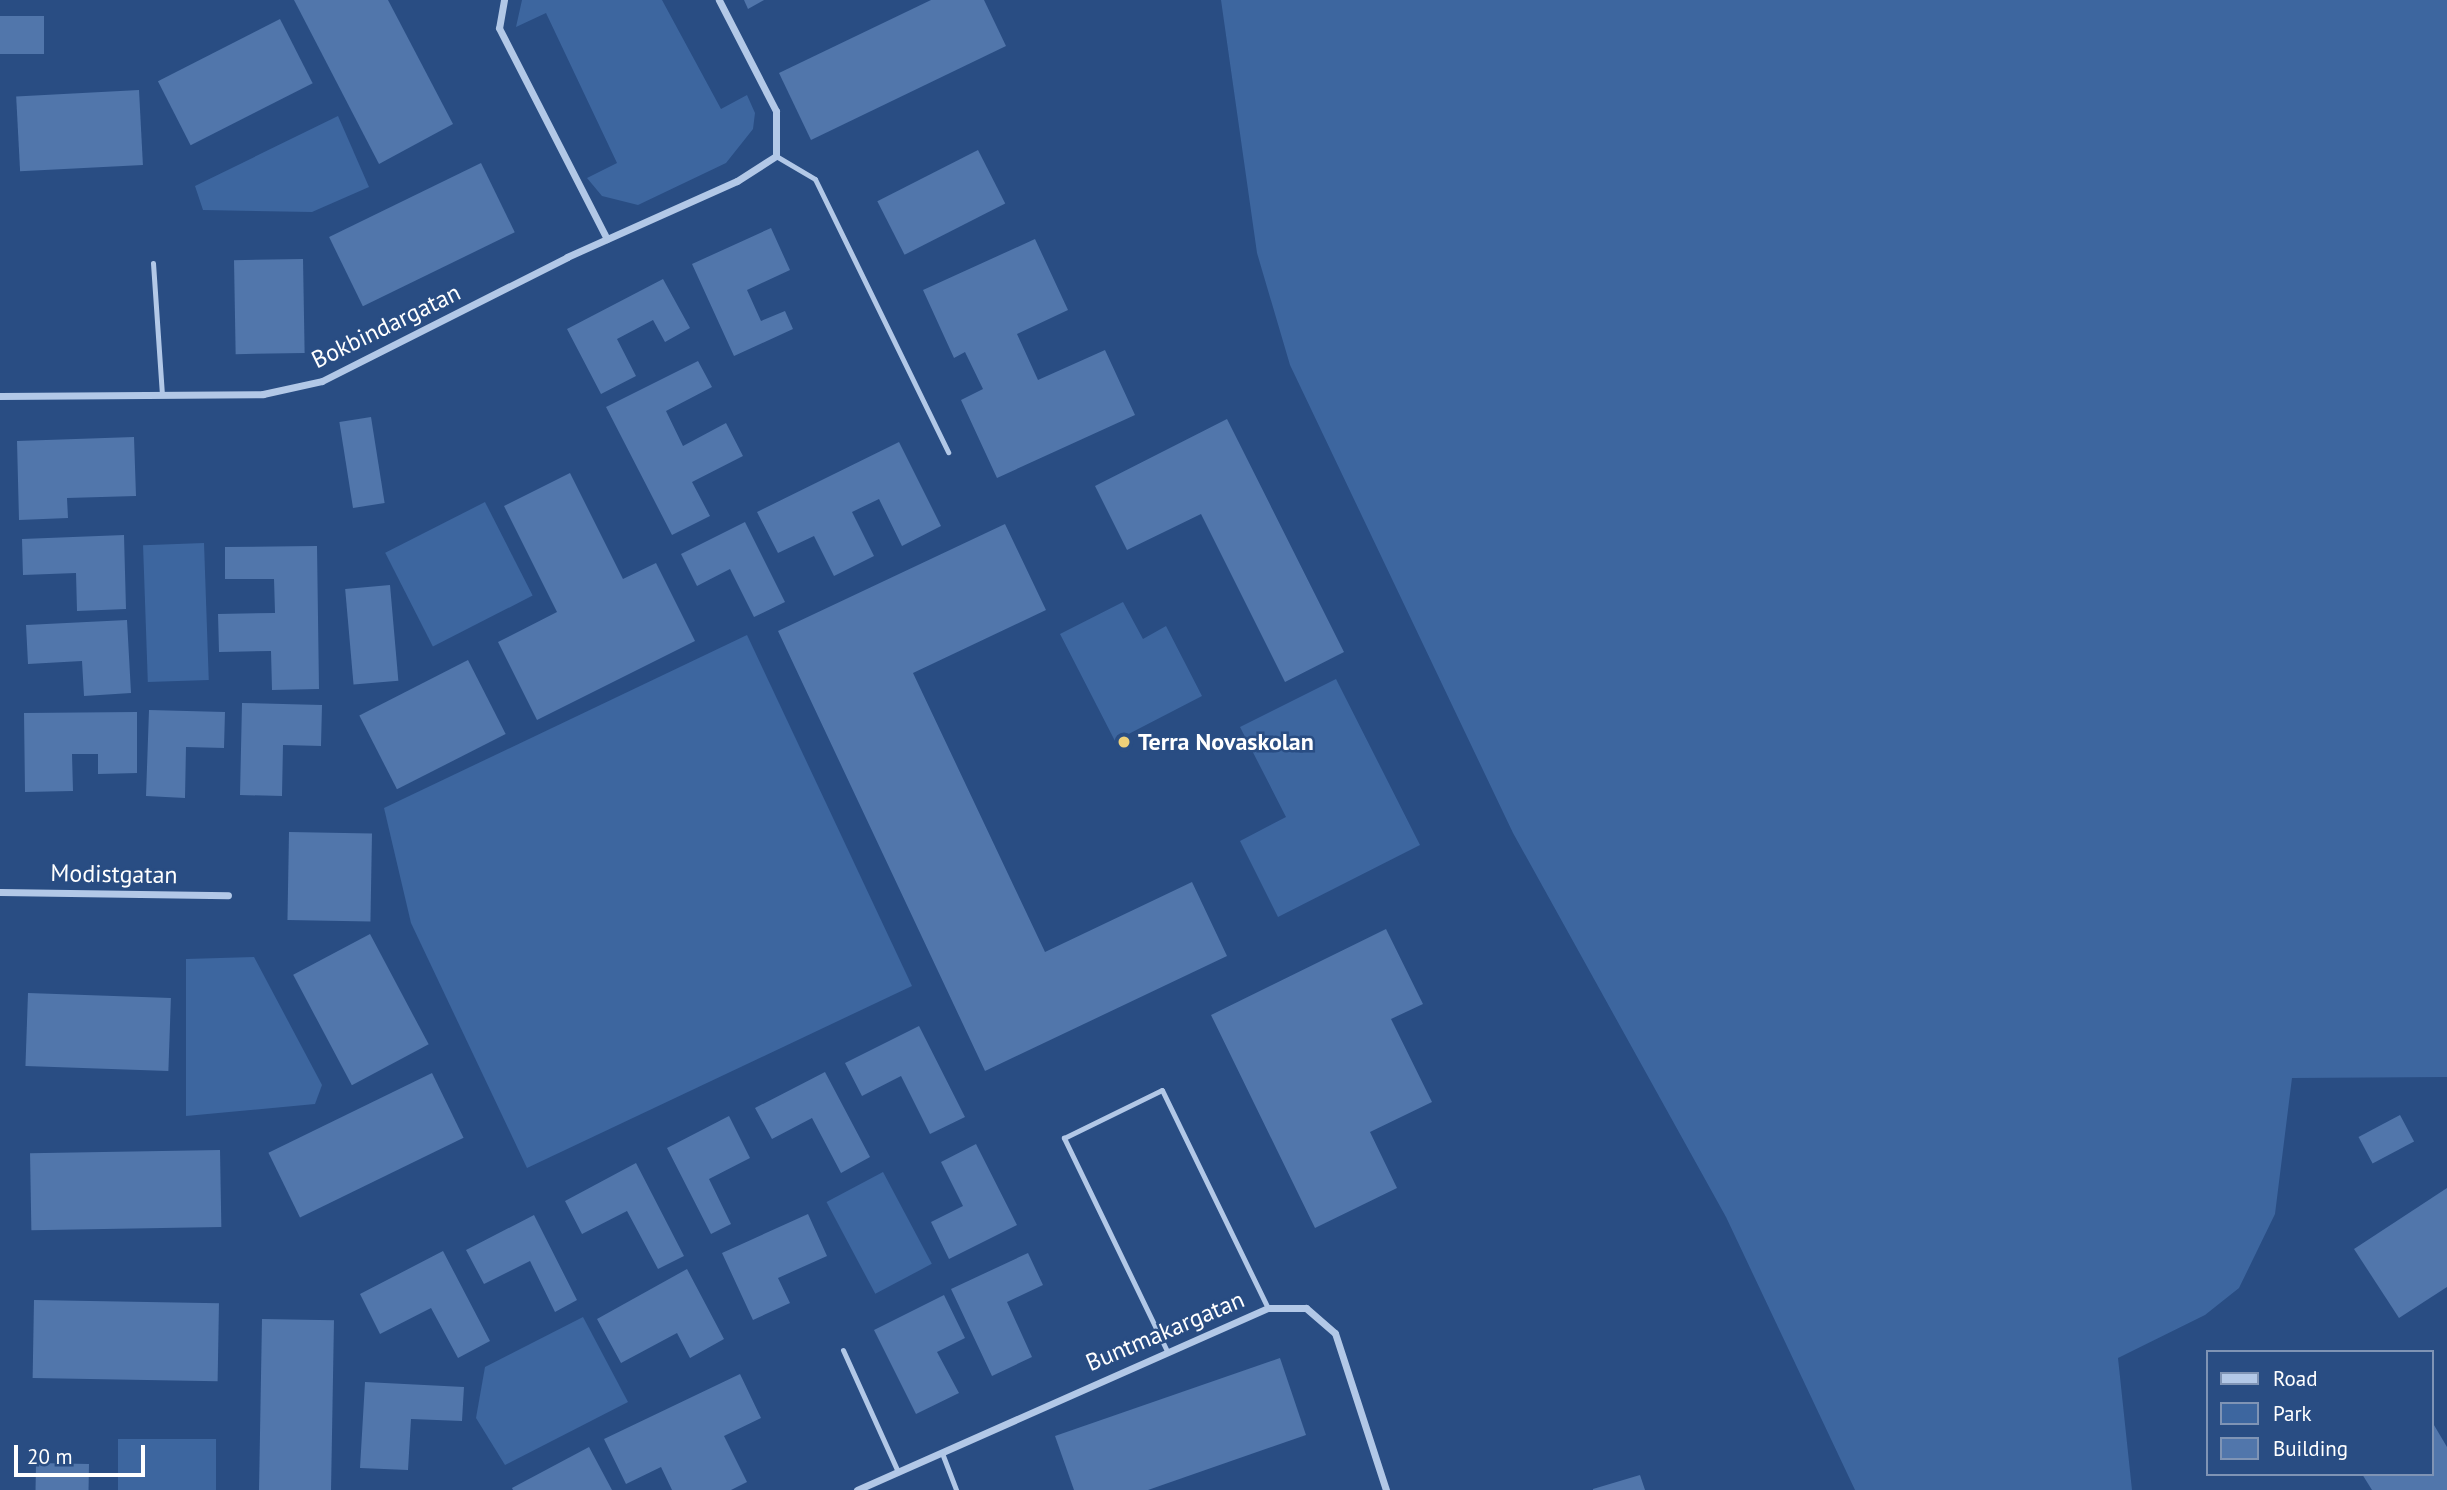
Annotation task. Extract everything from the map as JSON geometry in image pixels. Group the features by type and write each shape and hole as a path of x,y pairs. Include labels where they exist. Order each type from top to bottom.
{"street":[{"path":"504,0 499,28 607,239"},
{"path":"719,0 776,111 776,156"},
{"name":"Bokbindargatan","path":"0,396 263,394 322,381 607,239 737,181 776,156"},
{"name":"Modistgatan","path":"0,892 228,895"},
{"name":"Buntmakargatan","path":"857,1490 1268,1308 1306,1308 1335,1333 1386,1490"}],"lane":[{"path":"776,156 815,179 948,452"},
{"path":"153,262 162,395"},
{"path":"1167,1351 1064,1138 1162,1090 1268,1308"},
{"path":"843,1350 898,1472"},
{"path":"942,1453 956,1490"}],"green space":[{"path":"522,0 662,0 721,109 747,95 755,113 753,129 726,163 638,205 602,196 587,178 617,163 546,13 516,27"},
{"path":"1221,0 2447,0 2447,1077 2292,1078 2275,1214 2239,1288 2205,1315 2118,1358 2132,1490 1855,1490 1726,1217 1513,833 1290,365 1257,253"},
{"path":"338,116 369,187 312,212 203,210 195,186"},
{"path":"485,502 533,596 433,646 385,553"},
{"path":"204,543 209,680 148,682 143,545"},
{"path":"1123,602 1143,639 1166,626 1202,696 1115,741 1060,634"},
{"path":"747,635 912,986 527,1168 411,923 384,808"},
{"path":"1336,679 1420,845 1278,917 1240,841 1286,817 1240,727"},
{"path":"254,957 322,1085 315,1104 186,1116 186,959"},
{"path":"883,1172 932,1264 875,1294 826,1202"},
{"path":"583,1317 628,1402 505,1465 476,1418 485,1367"},
{"path":"118,1439 216,1439 216,1490 118,1490"}],"building":[{"path":"294,0 388,0 453,124 379,164"},
{"path":"744,0 764,0 748,9"},
{"path":"931,0 984,0 1006,46 811,140 779,73"},
{"path":"0,16 44,16 44,54 0,54"},
{"path":"280,19 313,83 191,145 158,81"},
{"path":"139,90 143,165 20,171 16,96"},
{"path":"978,150 1005,203 905,255 877,201"},
{"path":"481,163 515,232 363,306 329,237"},
{"path":"771,228 790,270 747,290 761,321 785,311 793,329 734,356 692,264"},
{"path":"1035,239 1068,310 1017,334 1038,380 1105,350 1135,415 997,478 961,400 983,389 965,352 954,358 923,290"},
{"path":"303,259 305,353 236,354 234,260"},
{"path":"663,279 690,328 665,342 653,320 617,339 636,376 601,394 567,329"},
{"path":"698,361 712,387 666,411 683,446 726,423 743,456 692,482 710,516 672,535 606,407"},
{"path":"371,417 385,503 353,508 339,422"},
{"path":"1227,419 1344,652 1285,682 1201,514 1127,550 1095,486"},
{"path":"134,437 136,496 67,498 68,518 19,520 17,441"},
{"path":"899,442 941,526 902,546 879,499 852,512 874,556 834,576 814,536 778,553 757,512"},
{"path":"570,473 623,579 656,563 695,641 537,720 498,642 557,612 504,506"},
{"path":"745,522 785,602 754,617 730,569 697,586 681,554"},
{"path":"1005,524 1046,610 913,673 1045,952 1192,882 1227,956 985,1071 778,631"},
{"path":"124,535 126,609 77,611 76,573 23,575 22,539"},
{"path":"317,546 319,689 272,690 271,651 219,652 218,614 275,613 274,579 225,579 225,547"},
{"path":"390,585 398,681 354,685 345,589"},
{"path":"127,620 131,693 84,696 82,661 28,664 26,625"},
{"path":"468,660 506,734 397,789 359,715"},
{"path":"242,703 322,705 321,746 283,745 282,796 240,795"},
{"path":"149,710 225,712 224,748 186,747 185,798 146,796"},
{"path":"137,712 137,773 98,774 98,754 72,754 73,791 25,792 24,713"},
{"path":"289,832 372,833 370,921 287,920"},
{"path":"1386,929 1423,1004 1391,1019 1432,1102 1370,1132 1397,1188 1315,1228 1211,1015"},
{"path":"370,934 429,1044 352,1085 293,975"},
{"path":"28,993 171,998 168,1071 25,1066"},
{"path":"919,1026 965,1117 930,1134 901,1076 862,1096 845,1063"},
{"path":"825,1072 870,1157 841,1173 812,1118 772,1139 755,1108"},
{"path":"432,1073 464,1138 300,1217 268,1153"},
{"path":"2400,1115 2414,1141 2373,1164 2359,1137"},
{"path":"729,1116 750,1158 709,1179 731,1224 711,1234 667,1148"},
{"path":"976,1144 1017,1225 949,1259 931,1222 963,1206 941,1162"},
{"path":"220,1150 221,1227 31,1230 30,1153"},
{"path":"636,1163 684,1256 658,1269 627,1211 582,1234 565,1201"},
{"path":"2447,1188 2447,1287 2399,1318 2354,1249"},
{"path":"808,1214 827,1256 778,1278 790,1303 753,1320 722,1253"},
{"path":"534,1215 577,1300 555,1312 530,1261 484,1284 466,1250"},
{"path":"443,1251 490,1341 458,1358 431,1308 380,1334 360,1294"},
{"path":"1028,1253 1043,1285 1007,1302 1032,1357 992,1376 951,1289"},
{"path":"687,1269 724,1339 690,1358 677,1333 621,1363 597,1319"},
{"path":"944,1295 965,1338 937,1352 959,1393 916,1414 874,1330"},
{"path":"34,1300 219,1303 218,1381 33,1378"},
{"path":"262,1319 334,1320 331,1490 259,1490"},
{"path":"1280,1358 1306,1435 1148,1490 1074,1490 1055,1436"},
{"path":"740,1374 761,1418 724,1436 747,1482 731,1490 672,1490 661,1467 626,1484 604,1439"},
{"path":"365,1382 464,1387 462,1421 411,1419 408,1470 360,1468"},
{"path":"2433,1423 2447,1447 2447,1490 2372,1490 2363,1476 2433,1476"},
{"path":"589,1447 612,1490 513,1490 512,1488"},
{"path":"36,1463 89,1464 89,1490 36,1490"},
{"path":"1640,1475 1645,1490 1593,1490 1593,1489"}],"place":[{"name":"Terra Novaskolan","path":"1124,742"}]}
